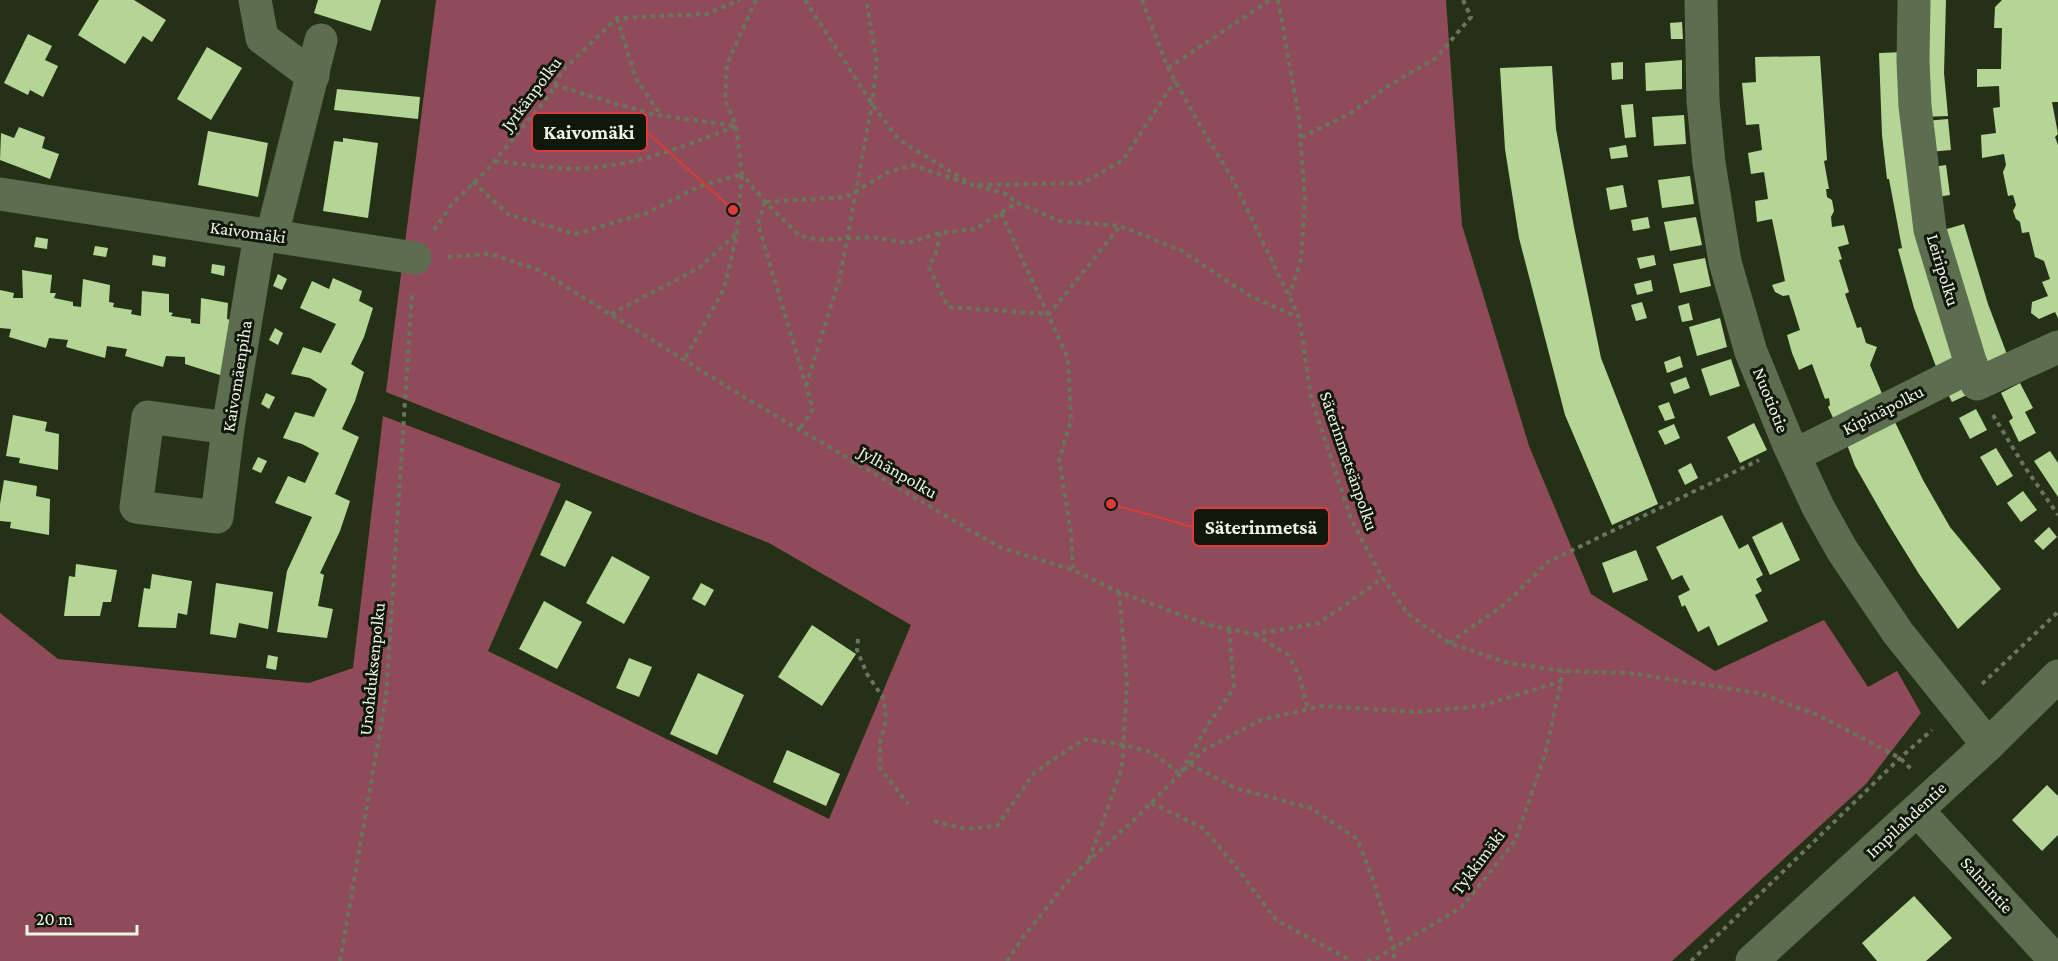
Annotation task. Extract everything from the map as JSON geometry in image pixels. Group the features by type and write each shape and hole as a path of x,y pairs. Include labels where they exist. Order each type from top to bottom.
{"street":[{"path":"255,0 262,38 313,76"},
{"name":"Nuotiotie","path":"1701,0 1703,101 1708,163 1725,262 1751,352 1818,507 1842,550 1898,633 1988,745"},
{"name":"Leiripolku","path":"1914,0 1915,106 1930,230 1975,375"},
{"name":"Kaivomäenpiha","path":"228,428 148,417 136,507 217,518 228,428 266,235 313,76 321,40"},
{"name":"Kaivomäki","path":"0,194 414,258"},
{"name":"Kipinäpolku","path":"1792,450 1975,375 2058,347"},
{"name":"Impilahdentie","path":"1752,961 1988,745 2058,676"},
{"name":"Salmintie","path":"1917,810 2056,961"}],"path":[{"path":"725,0 728,5"},
{"path":"661,115 636,79 618,18 707,14 740,0"},
{"path":"684,360 724,289 736,233 742,174 736,126 725,100 727,64 756,0"},
{"path":"806,0 872,104 899,140 973,185 1083,183 1123,160 1175,81"},
{"path":"806,386 840,277 872,104 877,62 866,0"},
{"name":"Säterinmetsänpolku","path":"1142,0 1168,68 1232,178 1299,317 1311,397 1351,519 1382,577 1408,614 1449,643 1508,663 1563,671 1630,673 1758,693 1818,715 1900,758 1691,961"},
{"path":"1168,68 1270,0"},
{"path":"1278,0 1299,118 1305,200 1301,260 1289,297"},
{"path":"1301,137 1348,115 1388,86 1436,58 1471,17 1463,0"},
{"name":"Jyrkänpolku","path":"414,258 453,203 495,161 548,97 563,70 618,18"},
{"path":"554,85 661,115 736,126"},
{"path":"495,161 590,168 650,158 736,126"},
{"path":"765,202 846,197 888,172 912,165 1006,194 1017,203 1060,221 1120,226 1182,251 1250,296 1299,317"},
{"path":"473,182 508,214 574,234 647,213 700,186 742,174"},
{"path":"742,174 765,202 800,236 820,240 872,237 907,243 940,233 975,229 1017,203"},
{"path":"765,202 758,224 813,409 799,430"},
{"path":"1001,213 1068,358 1071,420 1059,459 1071,532 1073,570"},
{"path":"1049,314 1120,226"},
{"path":"611,314 699,268 736,233"},
{"path":"940,233 936,253 929,267 948,307 1049,314"},
{"name":"Jylhänpolku","path":"414,258 491,254 539,270 799,430 999,547 1073,570 1119,592 1209,625 1255,634 1319,623 1382,577"},
{"name":"Unohduksenpolku","path":"340,961 386,697 414,258"},
{"path":"1975,375 1998,426 2058,515"},
{"path":"1449,643 1505,604 1548,562 1792,450"},
{"path":"1089,861 1122,768 1127,682 1119,592"},
{"path":"1180,774 1209,723 1234,688 1229,629"},
{"path":"1255,634 1288,655 1299,675 1308,709"},
{"path":"858,639 857,650 867,674 884,699 886,720 880,743 880,768 908,804"},
{"name":"Tykkimäki","path":"1367,961 1378,959 1462,907 1515,841 1545,755 1563,671"},
{"path":"1007,961 1073,875 1204,750 1261,720 1321,706 1417,712 1481,706 1562,681"},
{"path":"934,821 965,829 997,826 1035,772 1084,739 1124,745 1153,753 1180,774"},
{"path":"1190,764 1235,788 1311,808 1357,839 1372,877 1394,948 1394,961"},
{"path":"1151,803 1203,828 1276,920 1352,961"}],"shaded area":[{"path":"436,0 1446,0 1462,225 1529,446 1591,594 1715,671 1824,620 1868,687 1897,671 1921,713 1866,784 1672,961 0,961 0,613 58,659 309,683 353,668 383,416 561,484 488,651 829,819 911,625 769,543 386,392"}],"building":[{"path":"99,0 134,0 166,20 152,42 143,36 125,64 78,35"},
{"path":"318,0 381,0 371,31 314,13"},
{"path":"1922,0 1946,0 1944,73 1948,116 1922,117"},
{"path":"2002,0 2058,0 2058,102 2052,102 2058,134 2055,137 2058,145 2058,318 2055,312 2039,319 2031,313 2032,302 2048,296 2042,282 2050,279 2044,261 2035,257 2029,232 2022,233 2020,222 2013,211 2016,205 2013,195 2008,196 2003,172 2006,165 2004,154 1982,158 1981,135 1996,133 1993,108 2000,107 1999,86 1977,87 1977,69 2001,69 2002,28 1994,28 1995,7"},
{"path":"1682,22 1683,39 1671,39 1670,23"},
{"path":"28,34 52,46 45,60 58,66 43,97 30,90 28,95 4,83"},
{"path":"207,47 242,68 211,120 177,99"},
{"path":"1904,52 1962,363 1938,372 1914,308 1898,249 1902,248 1889,179 1887,179 1882,135 1879,53"},
{"path":"1820,56 1827,160 1824,161 1829,189 1826,189 1827,197 1832,200 1834,211 1831,217 1832,227 1844,225 1849,244 1838,247 1842,259 1839,260 1849,292 1845,294 1857,328 1861,327 1866,343 1877,347 1870,365 1883,396 1834,420 1828,407 1829,398 1825,399 1812,364 1799,370 1792,353 1787,335 1800,330 1789,295 1783,296 1775,292 1772,285 1785,281 1772,219 1757,222 1755,201 1768,199 1764,172 1751,174 1748,153 1762,150 1759,124 1746,125 1742,83 1756,82 1755,57"},
{"path":"1682,60 1682,89 1646,91 1645,63"},
{"path":"1623,62 1623,79 1612,80 1611,63"},
{"path":"1552,66 1556,129 1601,358 1658,504 1612,525 1565,415 1519,238 1505,149 1500,68"},
{"path":"337,89 420,97 418,119 334,110"},
{"path":"1633,104 1636,137 1625,138 1621,105"},
{"path":"1684,115 1686,144 1654,146 1652,117"},
{"path":"1948,119 1951,150 1928,152 1925,121"},
{"path":"19,127 45,137 42,148 59,154 50,179 0,160 1,133 14,138"},
{"path":"208,131 268,143 258,197 198,185"},
{"path":"343,138 378,143 368,218 323,211 334,141 343,142"},
{"path":"1626,145 1628,157 1611,159 1609,148"},
{"path":"1946,165 1950,195 1937,197 1933,167"},
{"path":"1690,176 1694,204 1662,208 1658,180"},
{"path":"1623,185 1627,207 1610,210 1606,188"},
{"path":"1648,217 1650,228 1633,231 1631,220"},
{"path":"1696,217 1702,245 1670,251 1664,222"},
{"path":"1964,224 1988,304 2011,365 1986,374 1940,231"},
{"path":"36,237 48,239 47,249 34,247"},
{"path":"95,246 108,248 106,257 93,255"},
{"path":"153,255 166,257 165,267 152,265"},
{"path":"1654,255 1656,265 1640,269 1637,258"},
{"path":"1705,258 1711,286 1680,293 1673,264"},
{"path":"212,264 225,266 224,276 211,273"},
{"path":"22,270 52,275 50,293 56,293 54,298 73,302 73,306 81,307 83,279 110,285 109,302 114,303 113,307 132,310 131,314 141,316 142,291 169,294 169,312 173,313 171,316 191,319 191,323 200,324 201,298 228,303 227,319 231,320 223,376 185,364 185,357 166,356 163,367 125,356 127,349 107,346 105,358 66,347 68,340 49,338 46,348 9,337 11,329 0,328 0,290 14,293 13,298 23,298"},
{"path":"278,274 287,279 282,290 273,286"},
{"path":"333,278 362,291 359,301 373,308 364,337 351,364 364,372 355,401 342,429 359,437 335,494 350,501 340,531 320,573 324,575 318,606 333,609 327,638 277,632 287,571 312,517 275,503 288,476 305,483 319,453 283,438 295,412 314,417 327,389 310,378 291,374 303,347 321,353 336,324 300,308 312,281 329,289"},
{"path":"1651,280 1653,291 1637,295 1634,284"},
{"path":"1642,302 1647,318 1636,321 1631,305"},
{"path":"1689,303 1693,320 1682,322 1678,306"},
{"path":"1720,318 1727,347 1697,356 1689,327"},
{"path":"275,328 283,333 278,345 269,340"},
{"path":"1680,356 1683,367 1667,373 1664,362"},
{"path":"1731,359 1740,386 1710,396 1701,369"},
{"path":"1686,377 1690,388 1674,394 1670,383"},
{"path":"2020,383 2033,408 2025,412 2036,433 2019,442 2009,421 2013,418 2001,393"},
{"path":"1964,384 1969,394 1952,402 1947,392"},
{"path":"266,393 275,397 269,409 261,404"},
{"path":"1669,402 1675,418 1665,421 1658,406"},
{"path":"1976,409 1987,430 1970,439 1959,418"},
{"path":"13,415 47,422 45,431 59,434 58,470 19,463 20,458 6,456"},
{"path":"1893,418 1923,480 1950,527 2001,589 1958,629 1919,574 1887,522 1855,466 1846,442"},
{"path":"1754,423 1767,450 1740,463 1727,437"},
{"path":"1674,424 1680,438 1665,445 1658,431"},
{"path":"1996,448 2013,476 1997,486 1980,457"},
{"path":"2050,451 2058,463 2058,497 2034,461"},
{"path":"258,457 267,461 261,473 252,469"},
{"path":"1691,463 1698,478 1685,485 1678,470"},
{"path":"4,480 37,486 36,496 50,499 49,535 10,528 11,522 0,521"},
{"path":"2023,491 2037,510 2021,522 2007,503"},
{"path":"566,500 592,512 565,567 540,555"},
{"path":"1722,515 1739,549 1748,544 1763,575 1756,579 1762,591 1755,595 1768,621 1718,646 1709,626 1698,632 1685,605 1682,607 1678,596 1690,590 1682,575 1672,580 1656,547"},
{"path":"1782,522 1800,560 1770,575 1752,537"},
{"path":"2049,527 2057,537 2043,550 2034,541"},
{"path":"1636,550 1648,580 1613,593 1602,563"},
{"path":"612,556 650,577 624,624 586,603"},
{"path":"76,564 117,570 111,602 103,602 100,616 64,616 69,576 75,577"},
{"path":"152,574 192,581 187,615 178,613 176,628 138,627 144,588 150,589"},
{"path":"216,583 273,592 268,629 239,623 236,638 210,634"},
{"path":"701,583 714,590 705,606 692,599"},
{"path":"544,601 582,622 557,669 519,649"},
{"path":"812,625 856,654 822,706 778,677"},
{"path":"268,655 278,657 276,670 266,668"},
{"path":"629,658 652,667 639,697 616,688"},
{"path":"698,673 744,695 717,755 670,734"},
{"path":"787,750 840,774 826,806 773,782"},
{"path":"2047,785 2058,796 2058,835 2042,851 2012,820"},
{"path":"1914,896 1952,938 1926,961 1877,961 1862,943"}],"place":[{"name":"Kaivomäki","path":"733,210"},
{"name":"Säterinmetsä","path":"1111,504"}]}
